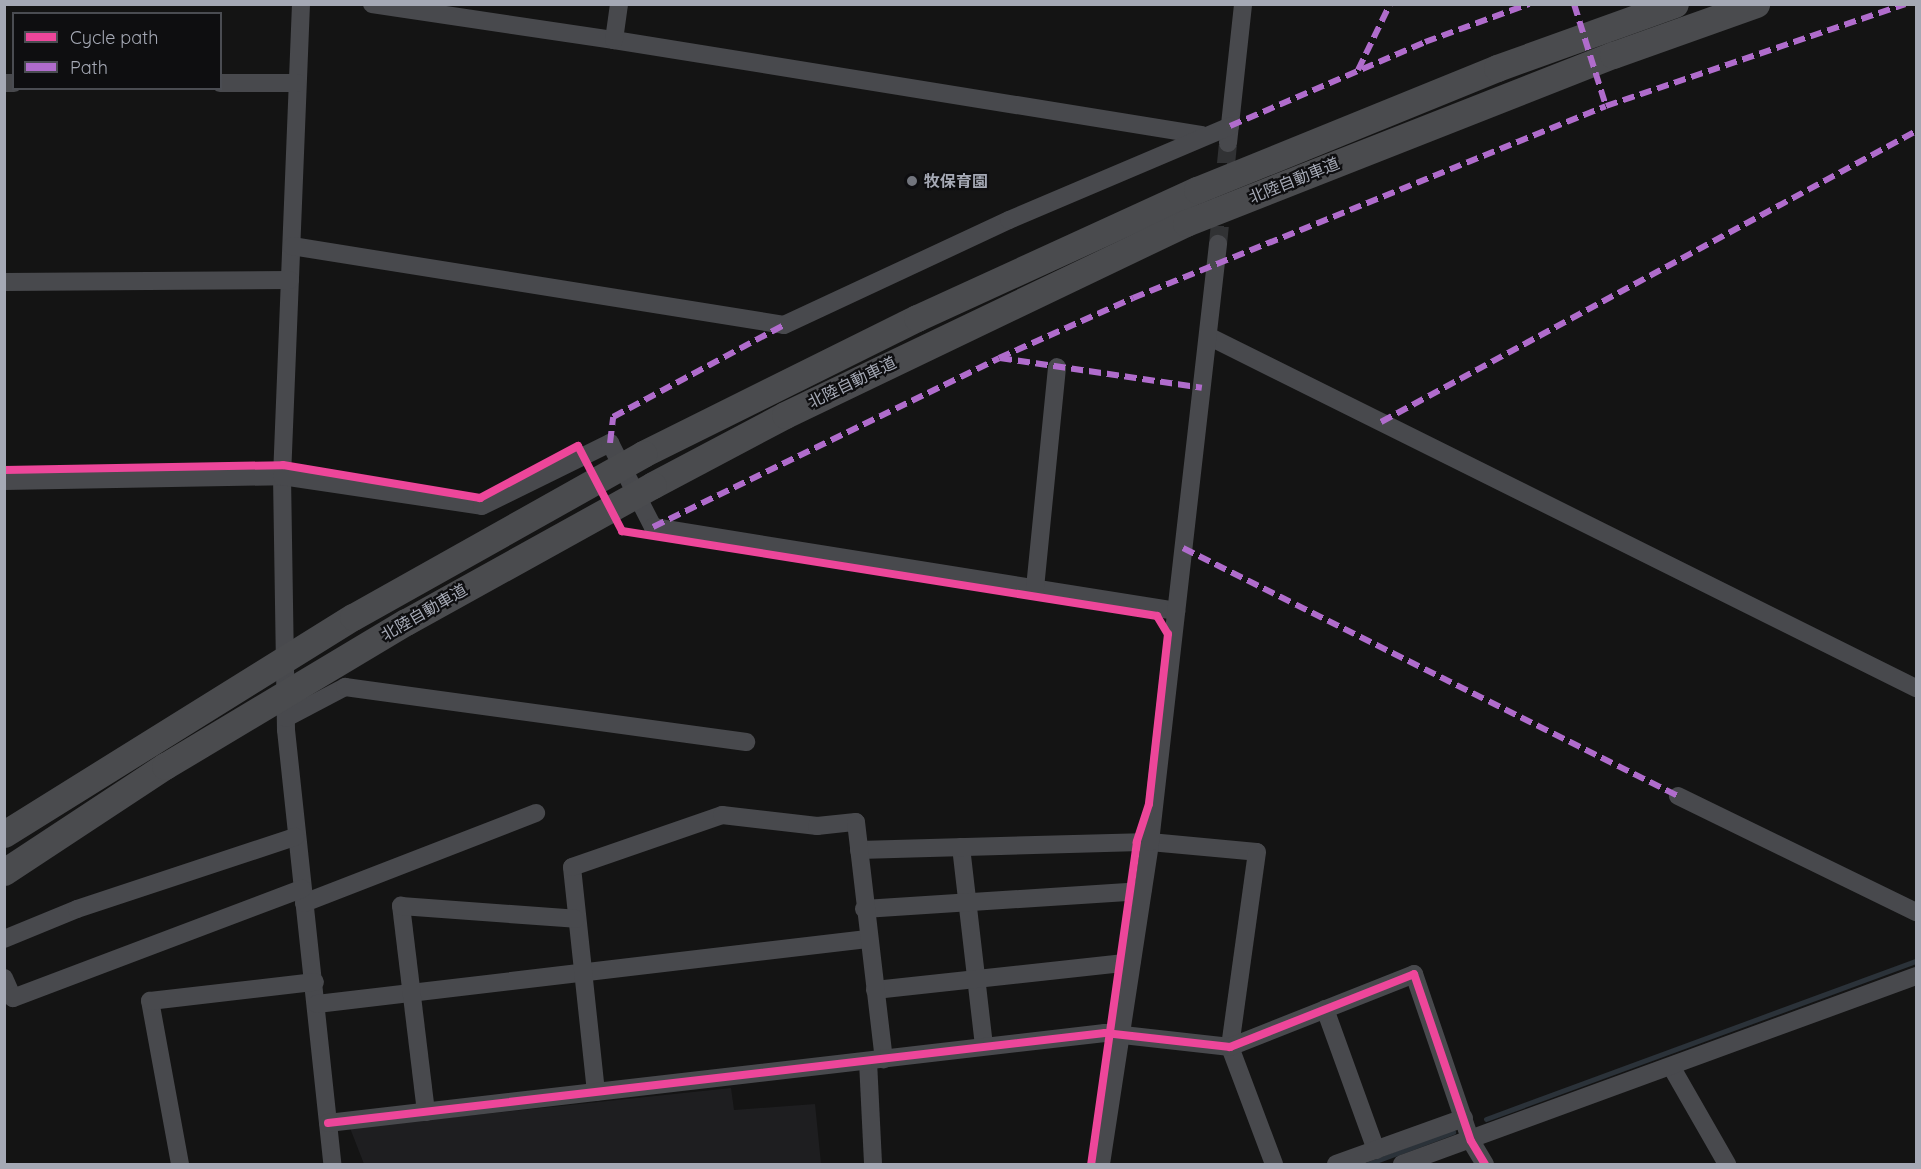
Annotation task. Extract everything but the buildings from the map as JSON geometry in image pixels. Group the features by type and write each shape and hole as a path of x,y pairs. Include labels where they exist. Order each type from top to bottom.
{"highway":[{"name":"北陸自動車道","path":"4,834 353,617 643,454 917,318 1197,190 1497,68 1675,4"},
{"name":"北陸自動車道","path":"4,872 165,765 405,622 653,485 803,406 1186,223 1613,55 1756,4"}],"street":[{"path":"301,4 282,476 286,717 295,837 315,982 332,1164"},
{"path":"372,4 614,40 1202,135 1229,134 1243,4"},
{"path":"614,40 619,4"},
{"path":"222,83 297,83"},
{"path":"291,246 784,325 1202,135"},
{"path":"1101,1164 1150,842 1218,244"},
{"path":"4,282 290,280"},
{"path":"1208,336 1917,688"},
{"path":"1035,588 1058,367"},
{"path":"4,481 282,476 482,506 610,443 653,527 1176,611"},
{"path":"286,717 345,687 746,742"},
{"path":"1678,796 1917,912"},
{"path":"4,978 13,998 536,813"},
{"path":"597,1092 576,919 573,867 722,815 817,826 856,822 867,939 875,990 876,1060 873,1164"},
{"path":"4,939 77,909 295,837"},
{"path":"859,850 1150,842 1257,852 1230,1047 1274,1164"},
{"path":"961,847 984,1046"},
{"path":"864,909 1142,891"},
{"path":"426,1112 401,906 576,919"},
{"path":"317,1004 582,975 867,939"},
{"path":"875,990 1131,962"},
{"path":"328,1123 984,1046 1120,1034 1230,1047 1414,974 1471,1141 1485,1164"},
{"path":"1402,1164 1672,1068 1917,976"},
{"path":"180,1164 150,1001 315,982"},
{"path":"1325,1009 1376,1150"},
{"path":"1672,1068 1727,1164"},
{"path":"1336,1164 1464,1118"}],"shaded area":[{"path":"731,1088 734,1110 815,1104 821,1164 364,1164 350,1128"}],"waterway":[{"path":"1486,1119 1916,961"},
{"path":"1368,1164 1453,1132"}],"tunnel":[{"path":"1218,244 1228,143"}],"marked path":[{"path":"1358,70 1390,4"},
{"path":"1230,126 1425,42 1529,4"},
{"path":"1574,4 1606,106"},
{"path":"653,527 999,358 1133,298 1606,106 1905,4"},
{"path":"1381,422 1916,131"},
{"path":"610,443 613,417 784,325"},
{"path":"1000,358 1202,388"},
{"path":"1183,548 1678,796"}],"cycle path":[{"path":"4,470 283,465 480,498 578,446 622,531 1157,616 1168,634 1149,804 1137,842 1091,1164"},
{"path":"328,1123 1105,1033 1230,1047 1414,974 1471,1141 1485,1164"}],"place":[{"name":"牧保育園","path":"912,181"}]}
